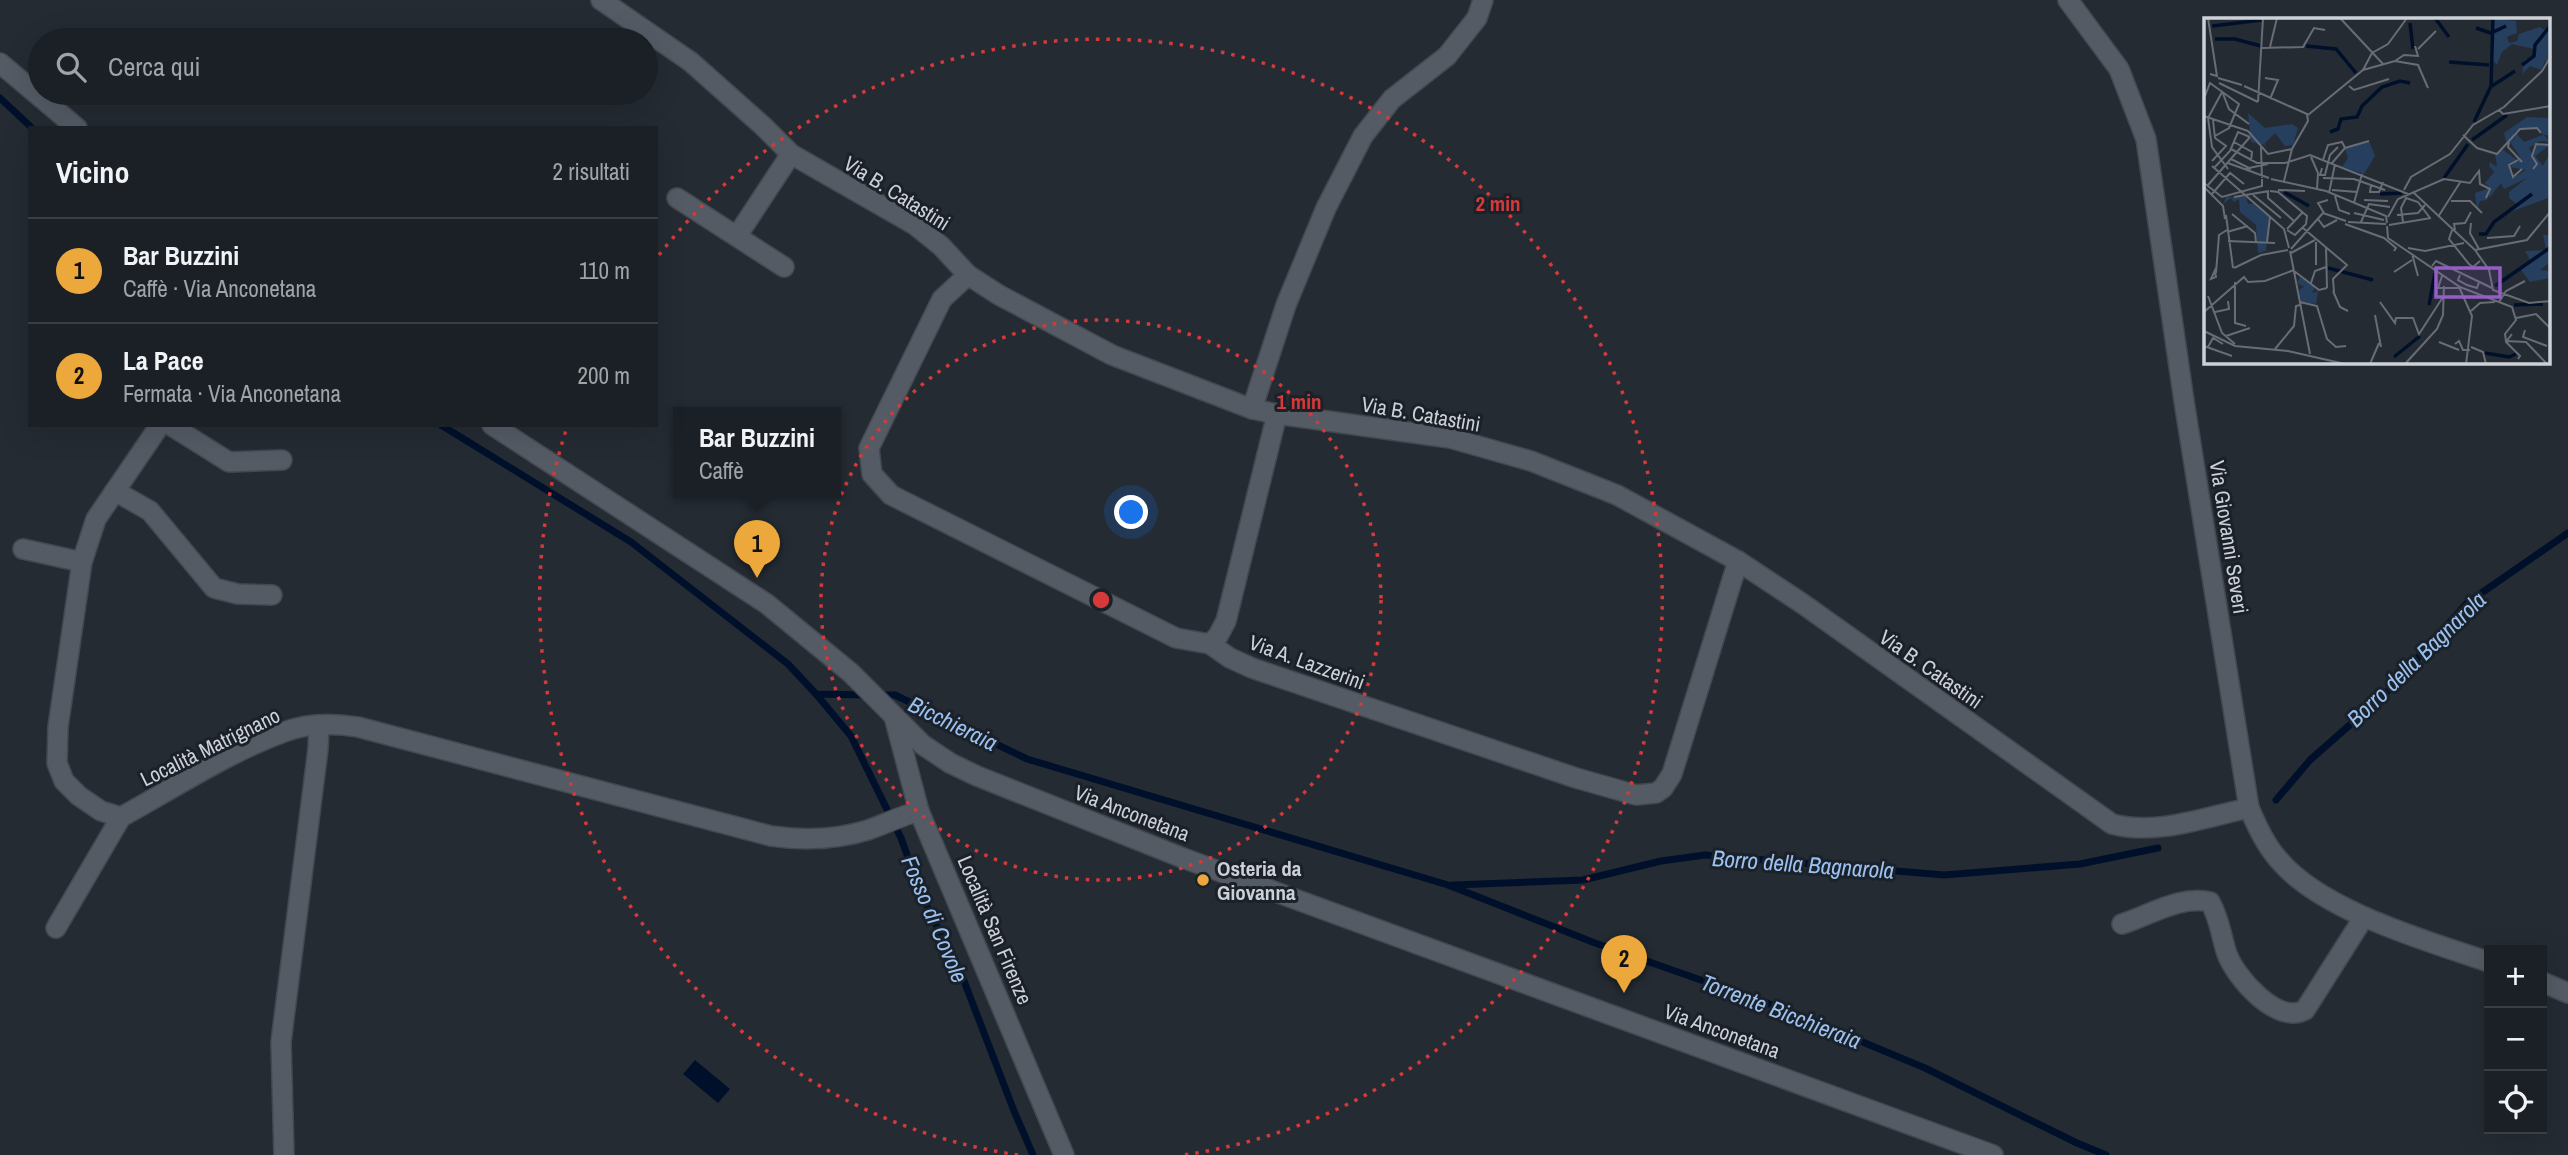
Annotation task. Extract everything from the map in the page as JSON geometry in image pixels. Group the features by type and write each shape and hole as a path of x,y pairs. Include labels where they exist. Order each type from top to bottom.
{"street":[{"name":"Via B. Catastini","path":"601,0 642,28"},
{"path":"1252,409 1286,305 1326,208 1363,136 1392,99 1447,56 1476,18 1483,0"},
{"name":"Via Giovanni Severi","path":"2068,0 2119,69 2147,139 2184,401 2249,808 2261,836 2279,861 2303,882 2364,917 2484,960"},
{"name":"Via B. Catastini","path":"658,39 691,62 764,125 791,154 915,225 941,246 968,275 999,295 1112,355 1252,409 1450,438 1531,461 1617,495 1738,561 1803,604 2112,824 2136,828 2165,827 2249,808"},
{"path":"0,63 28,87"},
{"path":"50,105 75,126"},
{"path":"737,236 791,154"},
{"path":"677,198 785,267"},
{"name":"Via A. Lazzerini","path":"968,275 942,299 869,448 872,474 891,495 1176,638 1210,644 1230,659 1576,778 1646,796 1663,788 1672,774 1738,561"},
{"path":"1210,644 1226,621 1277,414"},
{"path":"56,928 121,817 102,811 79,796 64,781 57,763 58,727 82,562 96,519 159,427"},
{"path":"173,427 229,462 282,460"},
{"name":"Via Anconetana","path":"495,427 766,604 850,673 923,745 950,763 1183,858 1993,1155"},
{"path":"115,491 150,511 214,588 238,594 272,595"},
{"path":"23,550 82,562"},
{"name":"Località San Firenze","path":"895,720 911,813 1064,1155"},
{"name":"Località Matrignano","path":"121,817 286,731 334,723 358,727 771,836 805,841 832,839 870,830 911,813"},
{"path":"284,1155 281,1042 319,725"},
{"path":"2122,924 2151,915 2178,902 2196,899 2210,902 2218,917 2228,955 2238,976 2269,1005 2297,1014 2305,1010 2364,917"},
{"path":"2547,984 2568,993"}],"water":[{"path":"695,1060 730,1089 718,1103 683,1074"}],"waterway":[{"name":"Bicchieraia","path":"0,98 30,126"},
{"name":"Bicchieraia","path":"444,427 631,542 788,664 816,694 867,695"},
{"name":"Borro della Bagnarola","path":"2276,800 2310,760 2385,694 2467,603 2568,533"},
{"name":"Fosso di Covole","path":"816,694 851,736 901,838 921,894 964,981 1033,1155"},
{"name":"Torrente Bicchieraia","path":"878,695 895,695 1027,759 1448,885 1595,943 1781,1008 1925,1068 2106,1155"},
{"name":"Borro della Bagnarola","path":"1453,885 1583,880 1661,861 1705,855 1944,875 2080,864 2158,848"}],"place":[{"name":"Bar Buzzini","path":"757,578"},
{"name":"Osteria da Giovanna","path":"1203,880"},
{"name":"La Pace","path":"1624,993"}]}
